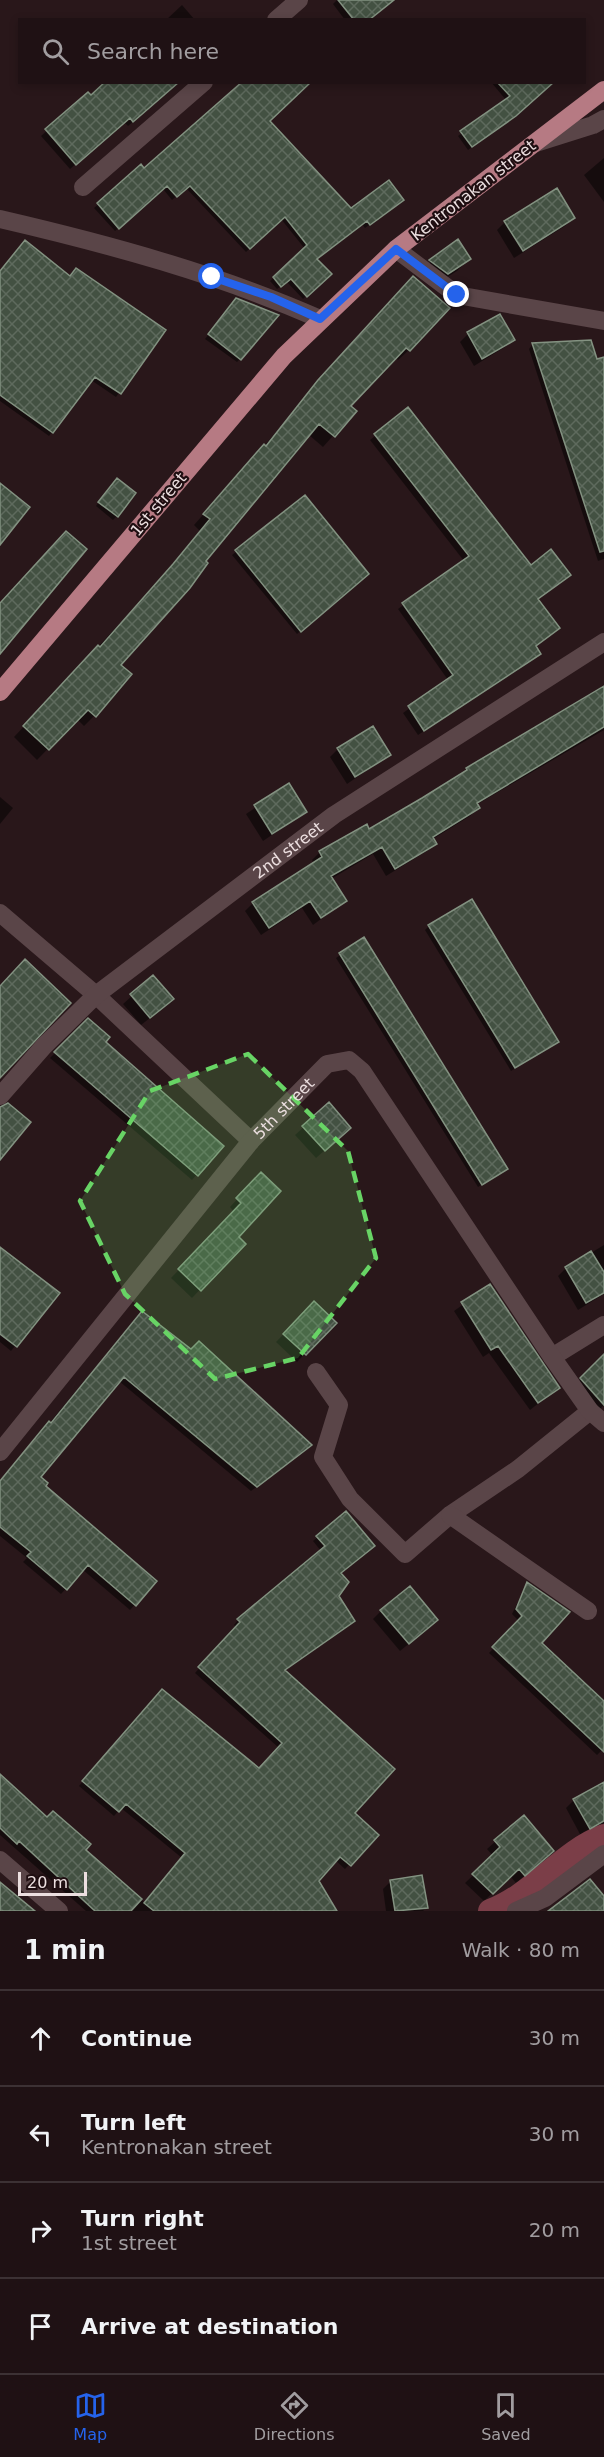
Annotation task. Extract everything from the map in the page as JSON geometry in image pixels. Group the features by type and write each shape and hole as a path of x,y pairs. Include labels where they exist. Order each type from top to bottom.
{"main road":[{"name":"Kentronakan street","path":"320,319 396,249 604,90"},
{"name":"1st street","path":"0,692 284,356 320,319"}],"street":[{"path":"278,18 298,0"},
{"path":"83,187 202,84"},
{"path":"534,143 594,125 604,119"},
{"path":"0,219 55,231 212,277 271,297 320,319"},
{"path":"396,249 457,295 604,321"},
{"name":"2nd street","path":"0,1096 44,1046 96,995 334,815 604,642"},
{"path":"0,913 96,995 251,1141"},
{"name":"5th street","path":"0,1452 251,1141 327,1064 349,1060 362,1071 552,1357"},
{"path":"604,1326 552,1357 590,1411 604,1423"},
{"path":"316,1372 339,1405 322,1457 350,1499 405,1554 450,1515 518,1469 590,1411"},
{"path":"450,1515 588,1611"},
{"path":"516,1911 545,1898 604,1854"},
{"path":"0,1860 58,1911"}],"highlighted area":[{"path":"248,1054 348,1151 376,1258 298,1358 215,1379 125,1294 80,1201 150,1091"}],"building":[{"path":"338,0 394,0 372,18 352,18"},
{"path":"103,84 177,84 133,122 130,118 76,165 45,129 88,92 91,95"},
{"path":"240,84 309,84 270,121 351,208 389,180 404,200 370,225 367,221 317,259 332,274 307,297 291,279 281,287 273,277 307,245 285,217 250,249 190,186 177,197 167,186 119,229 97,203 141,164 144,168"},
{"path":"499,84 552,84 516,116 472,147 460,131 510,96"},
{"path":"557,188 575,218 523,251 504,221"},
{"path":"458,239 471,259 448,274 429,260"},
{"path":"25,240 70,276 76,268 166,330 121,394 95,377 53,433 0,395 0,271"},
{"path":"413,276 450,308 410,351 406,348 351,406 357,411 335,437 319,424 206,561 208,563 190,588 121,665 132,674 96,717 88,710 49,750 23,726 98,645 100,647 173,564 210,519 203,514 264,444 266,446 318,380"},
{"path":"236,298 279,315 241,360 208,334"},
{"path":"500,314 515,340 482,359 467,332"},
{"path":"591,340 597,359 604,357 604,551 600,552 532,343"},
{"path":"408,407 531,565 551,549 571,575 538,599 560,628 536,646 541,654 424,731 408,706 453,675 402,603 469,556 374,434"},
{"path":"117,478 136,493 118,517 98,502"},
{"path":"0,483 30,507 0,545"},
{"path":"305,495 369,574 301,632 235,550"},
{"path":"66,531 87,549 0,654 0,603"},
{"path":"604,686 604,727 477,803 480,808 433,837 437,844 395,869 382,847 331,876 347,901 321,918 310,901 269,928 252,902 322,857 319,851 367,824 369,829"},
{"path":"373,726 391,755 355,777 337,748"},
{"path":"289,783 307,812 272,834 254,805"},
{"path":"472,899 559,1042 515,1068 428,925"},
{"path":"364,937 508,1169 482,1185 339,953"},
{"path":"25,959 71,1003 0,1078 0,986"},
{"path":"153,975 174,999 150,1018 130,994"},
{"path":"88,1018 110,1037 106,1042 224,1146 198,1176 54,1052"},
{"path":"329,1102 351,1128 325,1151 302,1126"},
{"path":"8,1103 31,1122 0,1160 0,1107"},
{"path":"261,1172 281,1191 239,1237 246,1244 201,1291 178,1269 241,1203 236,1198"},
{"path":"0,1247 60,1293 17,1347 0,1334"},
{"path":"591,1251 604,1272 604,1293 586,1303 565,1267"},
{"path":"490,1284 560,1388 538,1403 498,1346 491,1350 461,1302"},
{"path":"314,1301 337,1323 306,1355 283,1334"},
{"path":"142,1311 191,1349 199,1341 312,1445 257,1487 124,1377 41,1477 48,1483 46,1486 157,1581 136,1606 88,1565 67,1590 27,1556 31,1552 0,1527 0,1481 49,1421 51,1423"},
{"path":"604,1354 604,1405 580,1378"},
{"path":"346,1511 375,1546 341,1573 349,1582 339,1596 355,1621 285,1670 395,1769 355,1813 379,1835 351,1866 340,1857 319,1881 337,1911 154,1911 144,1903 185,1853 126,1804 119,1812 82,1781 162,1689 259,1768 282,1743 198,1667 240,1622 237,1619 325,1546 316,1536"},
{"path":"527,1582 570,1612 542,1643 604,1701 604,1752 492,1647 522,1616 516,1609"},
{"path":"410,1586 438,1620 409,1644 380,1610"},
{"path":"0,1774 47,1817 53,1811 91,1844 86,1850 142,1899 131,1911 95,1911 19,1841 17,1844 0,1828"},
{"path":"604,1782 604,1821 590,1829 573,1799"},
{"path":"524,1815 554,1851 525,1876 519,1869 493,1894 472,1874 500,1847 494,1840"},
{"path":"422,1875 428,1908 395,1911 390,1880"},
{"path":"590,1879 604,1896 604,1911 548,1911"},
{"path":"0,1882 35,1911 0,1911"}],"waterway":[{"path":"490,1911 520,1895 575,1852 604,1836"}],"route":[{"path":"212,277 271,297 320,319 383,264 396,249 457,295"}]}
